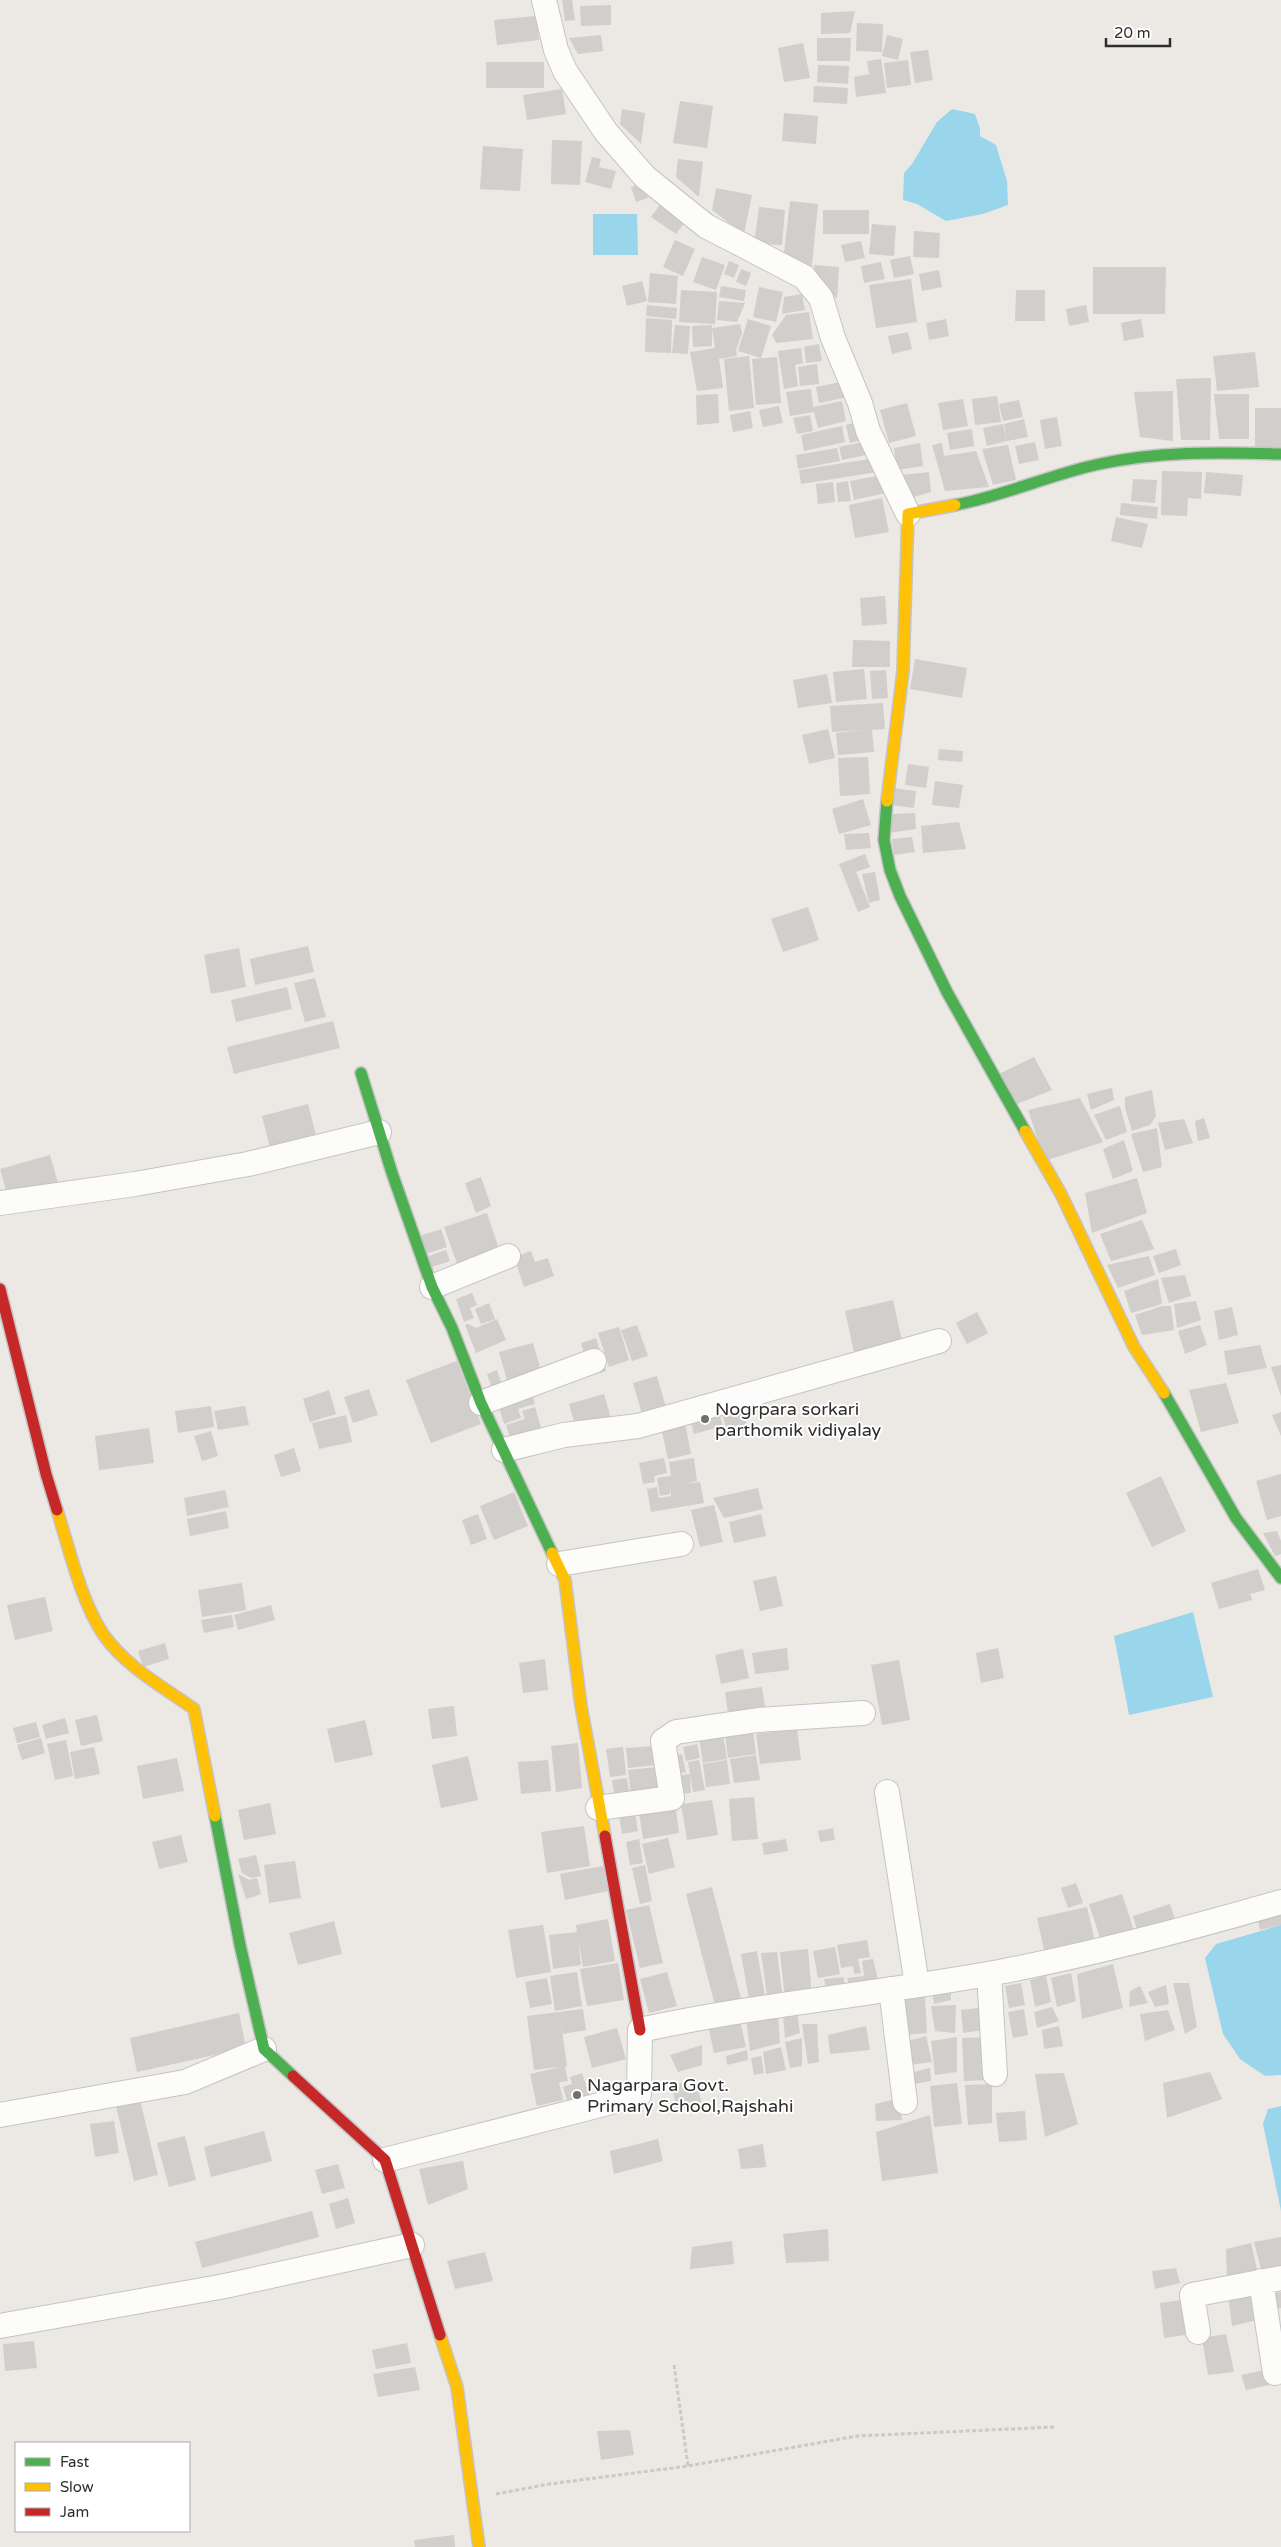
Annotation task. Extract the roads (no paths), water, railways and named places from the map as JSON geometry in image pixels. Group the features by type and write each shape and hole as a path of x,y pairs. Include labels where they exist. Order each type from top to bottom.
{"street":[{"path":"544,0 556,50 565,71 606,132 645,177 706,226 804,277 822,298 834,338 860,403 868,431 908,514 903,671 888,778 884,840 890,870 900,896 947,992 1061,1194 1134,1347 1182,1422 1236,1518 1281,1578"},
{"path":"908,514 969,502 1012,491 1070,471 1121,461 1189,452 1281,454"},
{"path":"362,1073 379,1132 432,1288 452,1328 480,1403 559,1564 565,1580 580,1706 640,2030 639,2095 385,2160"},
{"path":"0,1203 135,1184 248,1164 379,1132"},
{"path":"432,1288 508,1256"},
{"path":"0,1289 46,1474 82,1590 103,1634 125,1660 194,1709 240,1945 264,2049 385,2160 458,2388 479,2547"},
{"path":"504,1450 564,1435 638,1426 939,1341"},
{"path":"480,1403 594,1361"},
{"path":"559,1564 681,1544"},
{"path":"598,1808 672,1798 663,1741 676,1732 758,1720 862,1713"},
{"path":"887,1792 917,1984"},
{"path":"640,2030 710,2015 989,1974 1181,1931 1281,1902"},
{"path":"989,1974 995,2074"},
{"path":"890,1989 905,2102"},
{"path":"0,2116 185,2082 264,2049"},
{"path":"0,2326 225,2286 412,2245"},
{"path":"1198,2332 1192,2295 1271,2280 1275,2373"}],"water":[{"path":"952,109 975,114 980,128 980,136 996,145 1007,181 1008,205 983,214 946,221 917,204 903,200 904,173 912,164 937,122"},
{"path":"593,214 637,214 638,255 593,255"},
{"path":"1193,1612 1213,1697 1129,1715 1114,1636"},
{"path":"1281,1925 1281,2075 1265,2076 1240,2059 1223,2034 1205,1958 1216,1944"},
{"path":"1281,2106 1281,2211 1263,2124 1268,2109"}],"place":[{"name":"Nogrpara sorkari parthomik vidiyalay","path":"705,1419"},
{"name":"Nagarpara Govt. Primary School,Rajshahi","path":"577,2095"}]}
